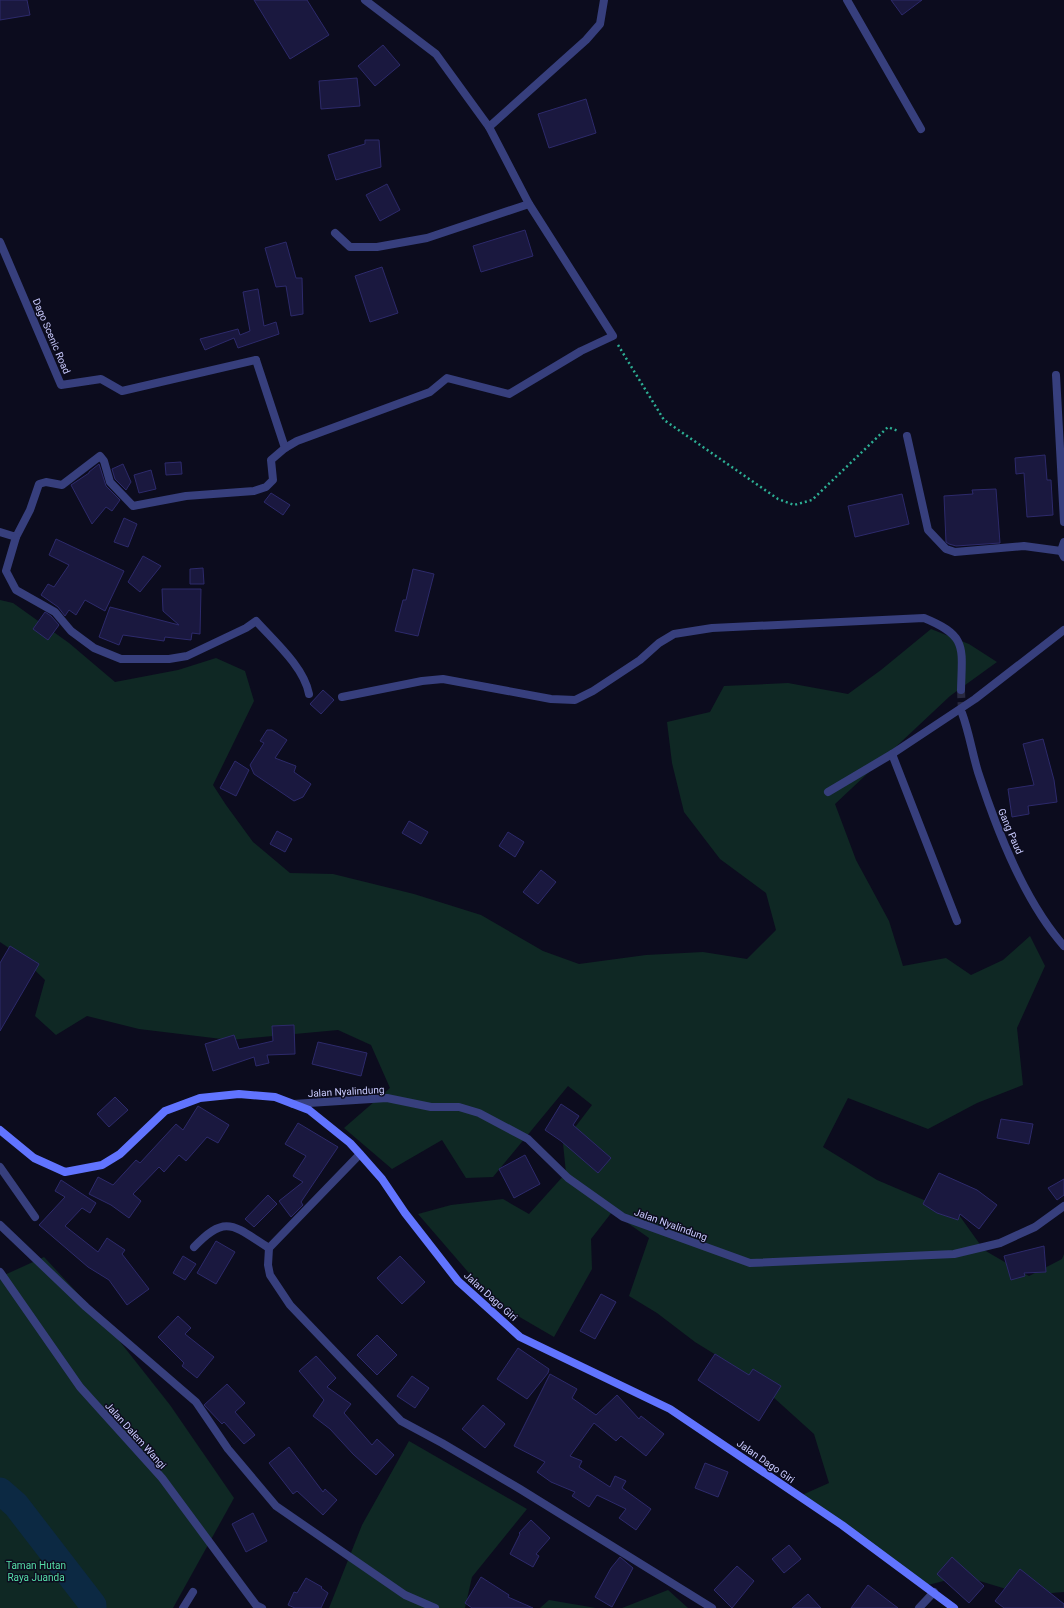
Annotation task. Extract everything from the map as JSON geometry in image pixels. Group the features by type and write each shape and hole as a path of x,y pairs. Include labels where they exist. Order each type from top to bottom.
{"main road":[{"name":"Jalan Dago Giri","path":"0,1130 34,1158 65,1172 102,1165 120,1154 165,1111 200,1098 239,1094 275,1097 309,1110 350,1143 382,1179 405,1213 458,1281 520,1337 670,1409 842,1525 954,1608"}],"street":[{"path":"309,694 307,685 287,655 256,621 246,628 187,656 168,659 121,659 94,648 71,631 55,612 16,590 6,571 16,537 30,510 39,484 46,482 62,485 100,456 104,461 110,482 133,506 159,500 254,491 266,487 272,480 271,460 285,448 298,441 430,392 447,378 509,394 581,351 613,336 529,204 489,127 436,54 365,0"},
{"path":"489,127 586,40 600,24 604,0"},
{"path":"847,0 921,129"},
{"path":"335,232 350,247 377,247 426,238 529,204"},
{"name":"Dago Scenic Road","path":"0,242 61,385 102,379 122,391 256,360 285,448"},
{"path":"1056,375 1064,522"},
{"path":"907,436 928,530 946,549 955,552 1024,546 1063,554 1064,542"},
{"path":"0,532 16,537"},
{"path":"342,697 422,681 443,679 552,699 575,700 593,691 640,660 659,643 674,634 712,628 924,618 935,623 958,639 962,650 961,690"},
{"path":"828,792 963,709 1064,630"},
{"name":"Gang Paud","path":"963,709 977,770 997,828 1031,898 1050,930 1064,946"},
{"path":"892,754 957,921"},
{"name":"Jalan Nyalindung","path":"292,1104 387,1098 431,1106 459,1107 479,1114 528,1140 568,1178 623,1216 750,1264 954,1254 1000,1243 1035,1227 1064,1206"},
{"path":"360,1154 269,1248 268,1265 270,1275 290,1305 401,1421 442,1443 712,1608"},
{"path":"0,1167 35,1217"},
{"path":"0,1225 81,1302 196,1402 228,1449 276,1506 405,1595 435,1608"},
{"path":"194,1247 207,1232 218,1226 227,1226 246,1234 269,1248"},
{"name":"Jalan Dalem Wangi","path":"0,1272 80,1387 162,1478 256,1605 262,1608"},
{"path":"183,1608 193,1592"},
{"path":"919,1608 934,1592"}],"path":[{"path":"613,336 664,420 778,499 794,505 812,500 888,427 907,436"}],"green space":[{"path":"0,600 13,603 69,643 115,682 178,670 216,658 245,671 254,701 213,785 253,842 290,873 333,874 414,894 481,915 543,951 579,964 646,955 703,952 747,959 776,930 766,893 720,859 684,812 672,763 667,722 710,712 724,686 788,683 848,694 881,670 931,629 969,644 997,662 950,696 835,804 856,860 889,921 903,966 946,958 971,975 1003,960 1030,936 1045,966 1017,1028 1023,1085 977,1103 928,1129 848,1098 823,1147 877,1180 959,1215 984,1250 1029,1276 1062,1259 1064,1254 1064,1592 1026,1595 963,1576 928,1585 802,1495 829,1483 814,1434 750,1376 695,1342 657,1313 629,1296 649,1238 612,1212 591,1239 592,1269 554,1337 494,1302 418,1214 451,1205 503,1199 529,1214 566,1173 563,1143 592,1105 568,1086 493,1177 466,1178 442,1140 392,1169 344,1128 390,1088 371,1045 338,1030 230,1040 139,1029 87,1016 56,1035 35,1016 45,980 18,954 0,942"},
{"name":"Taman Hutan Raya Juanda","path":"44,1257 106,1324 170,1405 234,1498 173,1608 0,1608 0,1277"},
{"path":"409,1441 527,1509 472,1577 465,1608 329,1608 362,1525"},
{"path":"668,1590 688,1608 622,1608"},
{"path":"549,1600 596,1608 540,1608"}],"building":[{"path":"0,0 27,0 30,15 0,20"},
{"path":"254,0 307,0 329,35 290,59"},
{"path":"891,0 922,0 902,15"},
{"path":"383,45 400,65 375,86 358,66"},
{"path":"357,78 360,106 321,109 319,81"},
{"path":"586,99 596,133 549,148 538,114"},
{"path":"365,140 379,140 381,167 336,180 328,155 365,144"},
{"path":"387,184 400,210 380,221 366,195"},
{"path":"525,230 533,256 481,272 473,246"},
{"path":"286,242 296,278 302,278 303,314 291,316 286,286 276,287 265,248"},
{"path":"382,267 398,313 370,322 355,276"},
{"path":"258,289 264,326 276,322 279,334 238,348 234,338 205,350 200,339 238,329 240,335 250,331 243,292"},
{"path":"1045,455 1047,480 1051,480 1053,515 1027,517 1024,473 1016,474 1015,458"},
{"path":"181,462 182,474 166,475 165,463"},
{"path":"99,464 106,486 120,500 112,511 106,507 92,524 71,485"},
{"path":"123,464 131,482 126,490 115,479 112,469"},
{"path":"151,470 156,489 139,493 134,475"},
{"path":"996,489 1000,543 956,546 946,542 944,496 973,494 972,490"},
{"path":"271,493 290,505 283,515 264,502"},
{"path":"902,494 909,524 855,537 848,506"},
{"path":"124,518 137,524 128,547 114,542"},
{"path":"56,539 124,571 105,611 85,600 76,615 69,610 65,616 58,607 41,595 48,584 54,587 69,565 49,555"},
{"path":"143,556 161,566 140,592 128,582"},
{"path":"203,568 204,584 190,584 190,569"},
{"path":"413,569 434,574 418,636 395,631 403,600 406,600"},
{"path":"162,589 201,589 200,634 192,633 191,640 165,637 164,641 123,635 119,645 99,637 110,607 179,625 163,611"},
{"path":"45,612 59,625 48,640 33,629"},
{"path":"323,690 334,700 321,714 310,704"},
{"path":"267,730 272,730 287,740 275,758 296,766 294,772 311,784 303,797 294,801 254,774 250,765 264,743 260,741"},
{"path":"1043,739 1054,780 1057,802 1028,806 1029,814 1012,817 1008,789 1034,785 1023,744"},
{"path":"235,761 249,770 236,796 220,788"},
{"path":"409,821 428,832 421,844 402,833"},
{"path":"277,831 292,839 285,852 270,844"},
{"path":"508,832 524,842 515,857 499,846"},
{"path":"541,870 556,882 538,904 523,892"},
{"path":"10,946 39,964 0,1031 0,963"},
{"path":"294,1025 295,1054 267,1055 269,1063 256,1066 254,1057 213,1071 205,1044 234,1035 239,1049 273,1041 272,1026"},
{"path":"318,1042 367,1053 361,1076 312,1064"},
{"path":"115,1097 128,1110 109,1127 97,1114"},
{"path":"561,1104 579,1116 573,1125 611,1158 598,1173 561,1141 545,1130"},
{"path":"198,1106 229,1125 218,1143 207,1137 186,1161 179,1155 164,1172 159,1167 133,1194 141,1201 129,1218 111,1205 89,1194 98,1177 113,1185 136,1160 140,1163 176,1124 183,1130"},
{"path":"1001,1119 1033,1124 1029,1144 997,1138"},
{"path":"298,1123 338,1147 301,1202 303,1205 291,1217 279,1201 303,1182 293,1176 306,1156 285,1144"},
{"path":"525,1155 540,1184 514,1198 499,1169"},
{"path":"939,1173 977,1190 997,1205 979,1229 960,1214 958,1220 937,1213 923,1204"},
{"path":"1064,1179 1064,1195 1057,1200 1048,1188"},
{"path":"61,1180 96,1203 90,1213 82,1208 65,1226 98,1252 107,1238 125,1250 122,1254 149,1289 127,1305 109,1280 88,1267 39,1225 65,1197 55,1191"},
{"path":"268,1195 277,1204 254,1227 245,1219"},
{"path":"216,1241 235,1252 216,1284 197,1273"},
{"path":"1044,1246 1046,1272 1024,1273 1025,1276 1011,1280 1004,1256"},
{"path":"183,1256 196,1264 185,1280 173,1273"},
{"path":"400,1256 425,1282 402,1304 377,1278"},
{"path":"601,1294 616,1302 595,1339 580,1331"},
{"path":"178,1316 191,1328 185,1334 214,1357 197,1378 182,1366 184,1363 158,1337"},
{"path":"377,1335 397,1355 377,1375 357,1355"},
{"path":"518,1348 549,1369 548,1373 527,1399 497,1379"},
{"path":"715,1354 749,1375 753,1369 781,1386 759,1421 698,1380"},
{"path":"316,1356 336,1378 327,1387 351,1404 344,1413 372,1445 377,1439 394,1455 376,1475 353,1454 330,1429 313,1416 324,1400 299,1371"},
{"path":"550,1374 577,1389 572,1398 596,1415 617,1395 639,1419 641,1416 664,1434 646,1456 621,1436 616,1441 594,1423 570,1456 582,1461 579,1467 610,1487 615,1476 626,1481 622,1488 651,1509 636,1530 619,1518 626,1509 597,1495 589,1507 572,1496 575,1492 551,1482 537,1472 545,1462 514,1446"},
{"path":"412,1376 429,1388 415,1408 397,1396"},
{"path":"227,1384 245,1403 235,1412 255,1435 244,1444 224,1422 222,1424 204,1405"},
{"path":"483,1405 505,1424 485,1448 462,1429"},
{"path":"289,1447 323,1492 325,1489 337,1500 323,1515 297,1491 293,1494 269,1463"},
{"path":"705,1463 728,1472 718,1497 695,1488"},
{"path":"253,1513 267,1541 246,1552 232,1524"},
{"path":"531,1520 550,1538 536,1554 539,1556 533,1567 510,1554 520,1534 519,1533"},
{"path":"789,1545 801,1559 784,1573 772,1559"},
{"path":"620,1557 633,1568 612,1607 595,1597 611,1568"},
{"path":"952,1557 984,1586 969,1603 937,1574"},
{"path":"737,1566 754,1581 732,1608 714,1590"},
{"path":"1020,1569 1064,1604 1064,1608 1004,1608 995,1601"},
{"path":"481,1577 509,1595 508,1597 533,1608 472,1608 465,1603"},
{"path":"306,1578 322,1587 321,1588 328,1593 321,1608 295,1608 288,1605 294,1592 297,1593"},
{"path":"868,1585 898,1608 851,1608"},
{"path":"808,1594 821,1608 792,1608"}],"waterway":[{"path":"0,1491 16,1505 93,1605 93,1608"}],"tunnel":[{"path":"961,690 962,713"}]}
